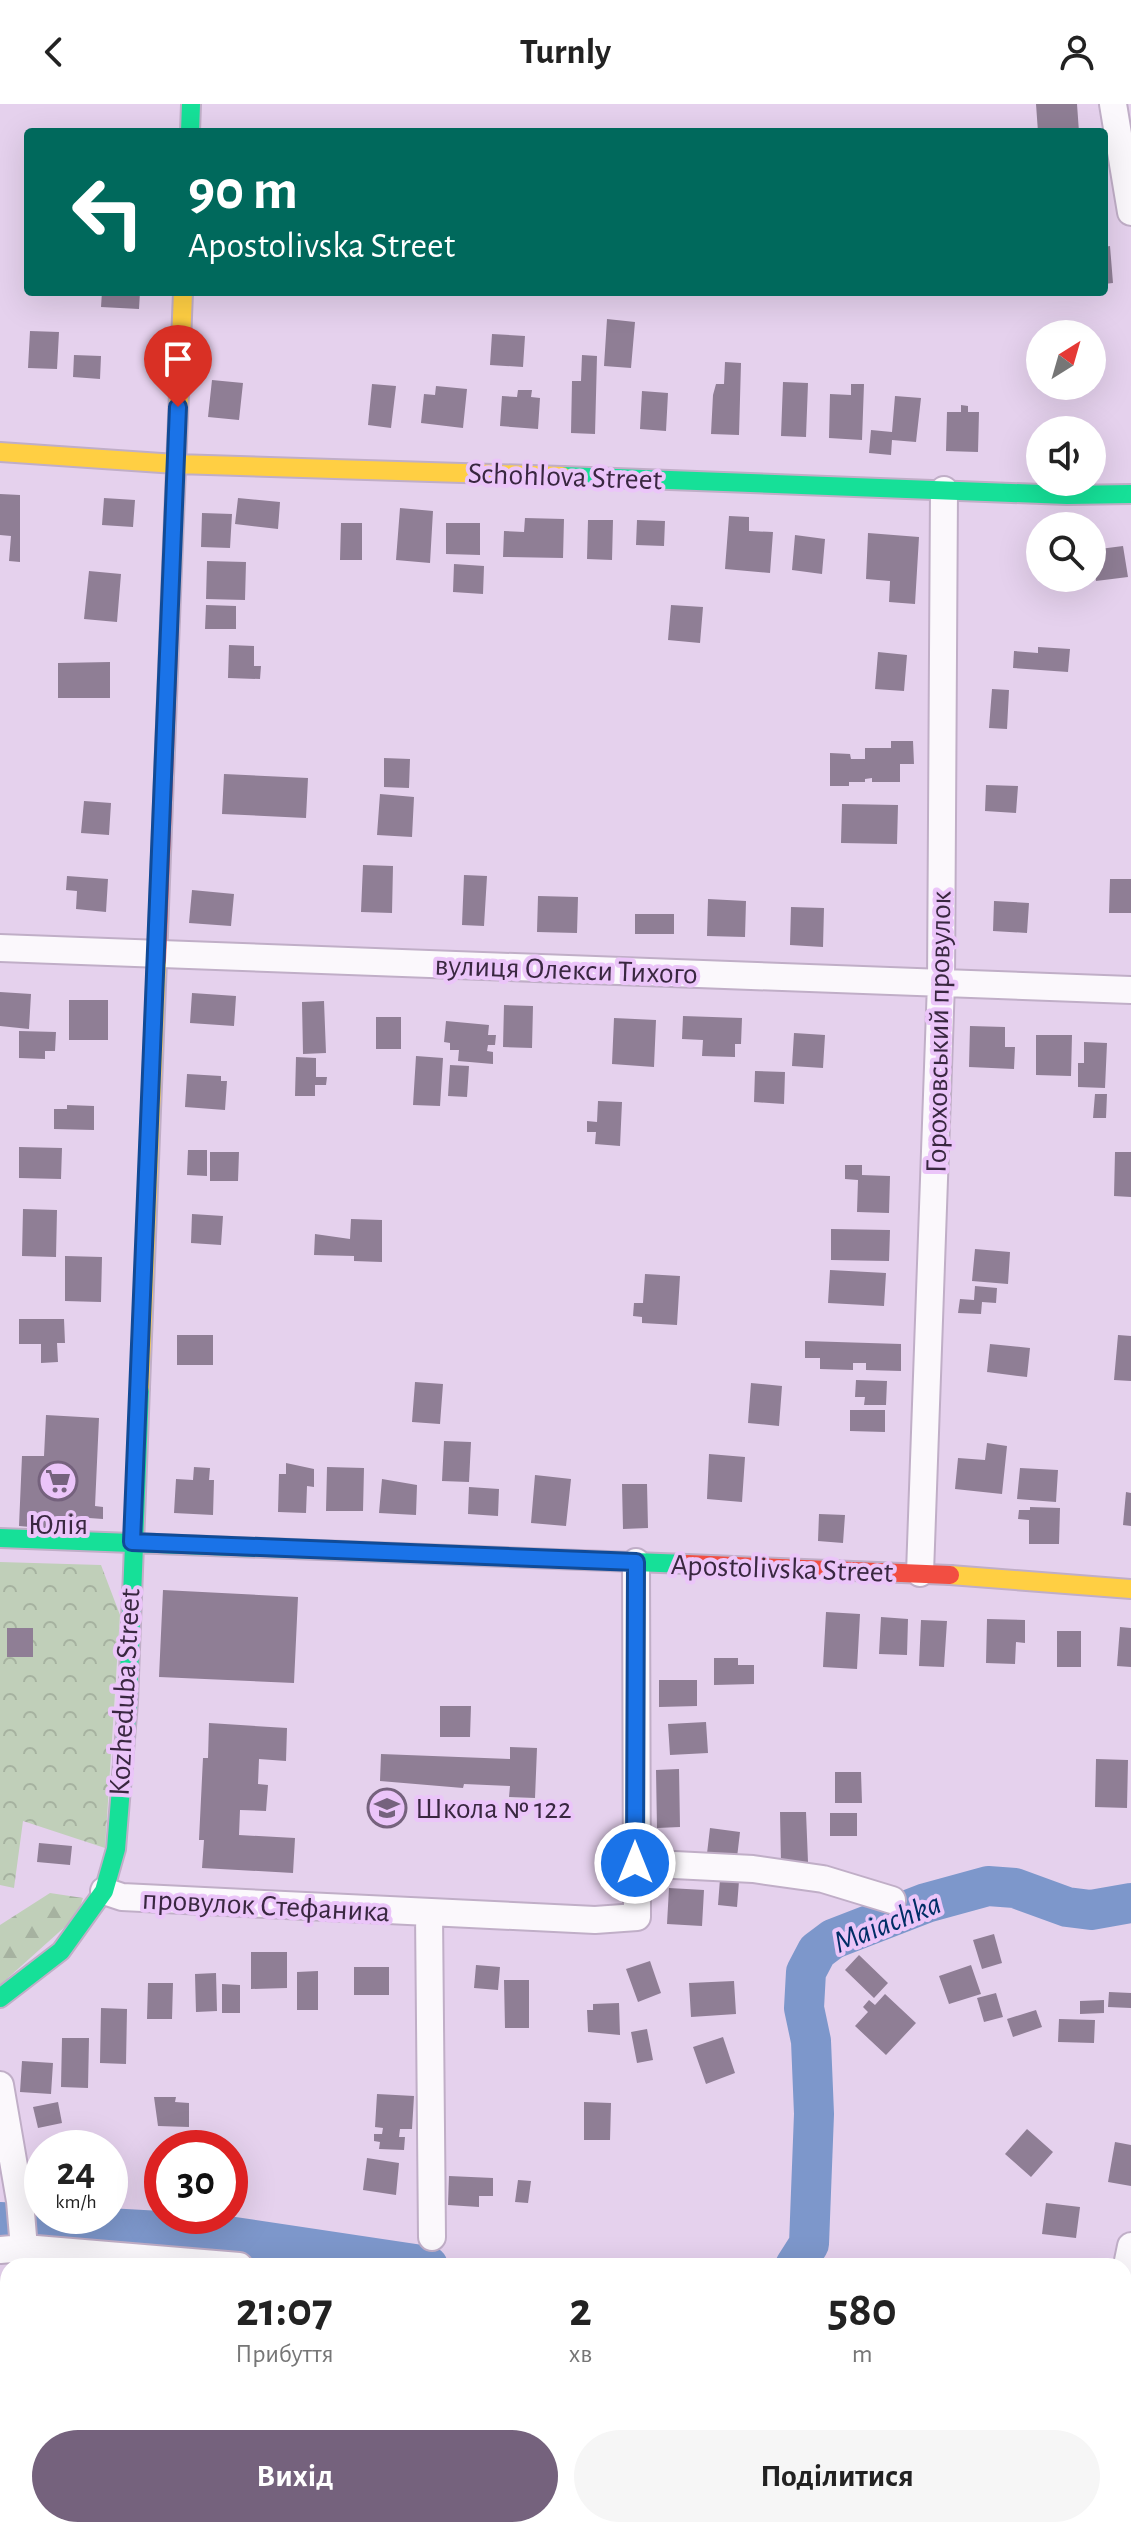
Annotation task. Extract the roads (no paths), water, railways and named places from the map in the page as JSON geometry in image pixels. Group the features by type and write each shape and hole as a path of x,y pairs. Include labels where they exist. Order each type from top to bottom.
{"street":[{"path":"190,128 191,104"},
{"path":"1113,104 1131,212"},
{"name":"Kozheduba Street","path":"0,1998 61,1951 104,1891 116,1849 128,1702 183,296"},
{"name":"Schohlova Street","path":"0,452 176,464 199,462 944,490 1131,494"},
{"name":"Гороховський провулок","path":"920,1573 941,983 944,490"},
{"name":"вулиця Олекси Тихого","path":"0,948 1131,990"},
{"name":"Apostolivska Street","path":"0,1538 920,1573 1131,1589"},
{"name":"провулок Стефаника","path":"104,1891 122,1897 429,1913 595,1920 637,1917 636,1562"},
{"path":"635,1863 753,1869 823,1879 892,1900"},
{"name":"провулок Стефаника","path":"429,1913 432,2237"},
{"path":"0,2085 20,2201 15,2243 161,2258"}],"waterway":[{"name":"Maiachka","path":"800,2258 809,2244 814,2114 811,2041 804,2008 806,1972 817,1951 833,1939 926,1903 988,1886 1015,1888 1067,1907 1091,1910 1131,1903"},
{"name":"Maiachka","path":"0,2222 214,2234 374,2258"},
{"path":"809,2244 813,2258"}],"place":[{"name":"Юлія","path":"58,1481"},
{"name":"Школа № 122","path":"387,1808"}]}
